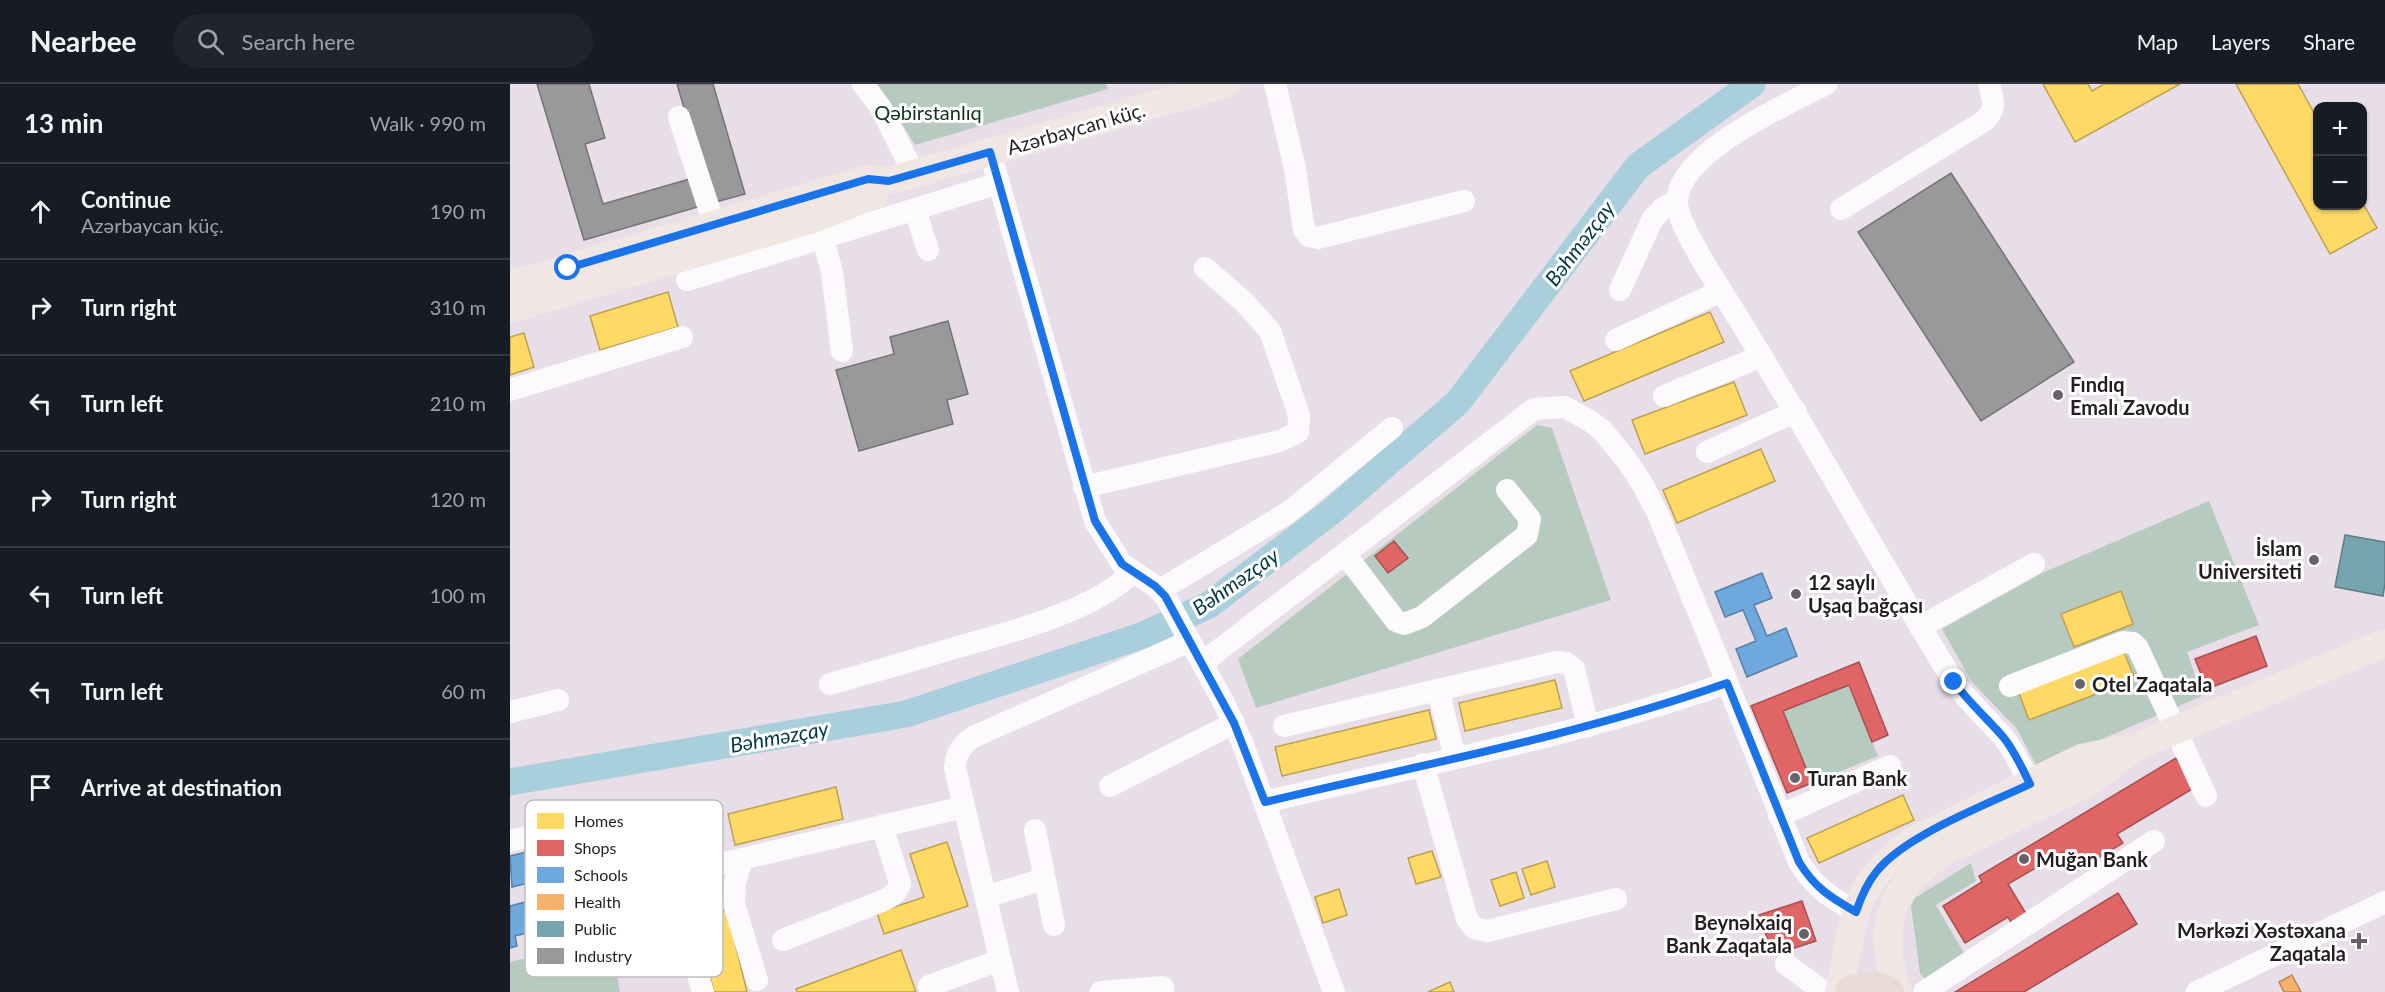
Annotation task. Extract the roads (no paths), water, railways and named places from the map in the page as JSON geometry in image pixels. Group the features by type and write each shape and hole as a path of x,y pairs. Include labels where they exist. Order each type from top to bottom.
{"highway":[{"path":"1852,992 1864,988 1875,988 1887,992"}],"main road":[{"name":"Azərbaycan küç.","path":"510,285 718,235 868,179 901,178 1226,84"},
{"path":"510,309 718,235 819,228 901,178"},
{"path":"1839,992 1856,912 1863,893 1876,871 1892,855 1912,841 2081,758 2135,747 2385,643"},
{"path":"1898,992 1890,967 1887,943 1889,922 1895,900 1909,879 1926,863 1948,850 2090,782 2135,747"}],"street":[{"path":"863,84 881,108 901,178"},
{"path":"1275,84 1296,169 1304,230 1309,236 1318,238 1464,201"},
{"path":"1826,84 1752,123 1704,155 1683,181 1677,200 1687,233 1796,411 1920,627 1965,697 2004,738 2014,752 2030,784"},
{"path":"1841,209 1984,121 1992,114 1994,103 1989,84"},
{"path":"679,117 718,235"},
{"path":"990,152 1095,521 1122,564 1163,593 1234,723 1334,992"},
{"path":"687,280 819,228 915,210 999,183"},
{"path":"1620,290 1652,220 1662,209 1677,200"},
{"path":"915,210 928,250"},
{"path":"819,228 833,280 842,351"},
{"path":"1084,487 1280,441 1298,432 1299,415 1270,331 1244,302 1205,268"},
{"path":"1616,340 1721,291"},
{"path":"510,390 682,337"},
{"path":"1664,396 1762,356"},
{"path":"1202,663 1534,409 1565,407 1602,430 1628,462 1658,514 1796,855 1810,879 1829,896 1856,912"},
{"path":"1707,452 1796,411"},
{"path":"1163,593 1289,512 1392,428"},
{"path":"1345,554 1396,621 1404,624 1422,617 1527,536 1530,519 1507,490"},
{"path":"1920,627 2034,564"},
{"path":"830,684 1019,630 1099,598 1119,587 1133,572"},
{"path":"1008,992 955,768 956,756 963,745 973,737 1188,638"},
{"path":"2010,686 2123,642 2133,643 2138,648 2206,796"},
{"path":"1284,726 1557,662 1566,663 1574,669 1588,726"},
{"path":"1265,802 1588,726 1663,706 1727,683"},
{"path":"1438,690 1455,757"},
{"path":"510,712 558,700"},
{"path":"1110,786 1234,723"},
{"path":"1424,764 1467,919 1474,928 1487,931 1616,899"},
{"path":"1779,816 1890,766"},
{"path":"723,863 964,807"},
{"path":"783,940 882,901 899,889 900,883 882,826"},
{"path":"1035,830 1054,925"},
{"path":"510,841 525,837"},
{"path":"1924,992 2154,841"},
{"path":"742,859 735,883 734,904 757,980"},
{"path":"986,897 1043,879"},
{"path":"2197,992 2385,902"},
{"path":"929,986 1000,960"},
{"path":"1786,964 1824,992"},
{"path":"699,977 703,992"},
{"path":"1101,992 1163,987"}],"waterway":[{"name":"Bəhməzçay","path":"510,782 906,714 1141,636 1209,605 1332,511 1458,402 1638,166 1752,84"}],"place":[{"name":"Fındıq Emalı Zavodu","path":"2058,395"},
{"name":"İslam Universiteti","path":"2314,560"},
{"name":"12 saylı Uşaq bağçası","path":"1796,594"},
{"name":"Otel Zaqatala","path":"2080,684"},
{"name":"Turan Bank","path":"1795,778"},
{"name":"Muğan Bank","path":"2024,859"},
{"name":"Beynəlxaiq Bank Zaqatala","path":"1804,934"},
{"name":"Mərkəzi Xəstəxana Zaqatala","path":"2359,941"}],"park label":[{"name":"Qəbirstanlıq","path":"928,112"}]}
